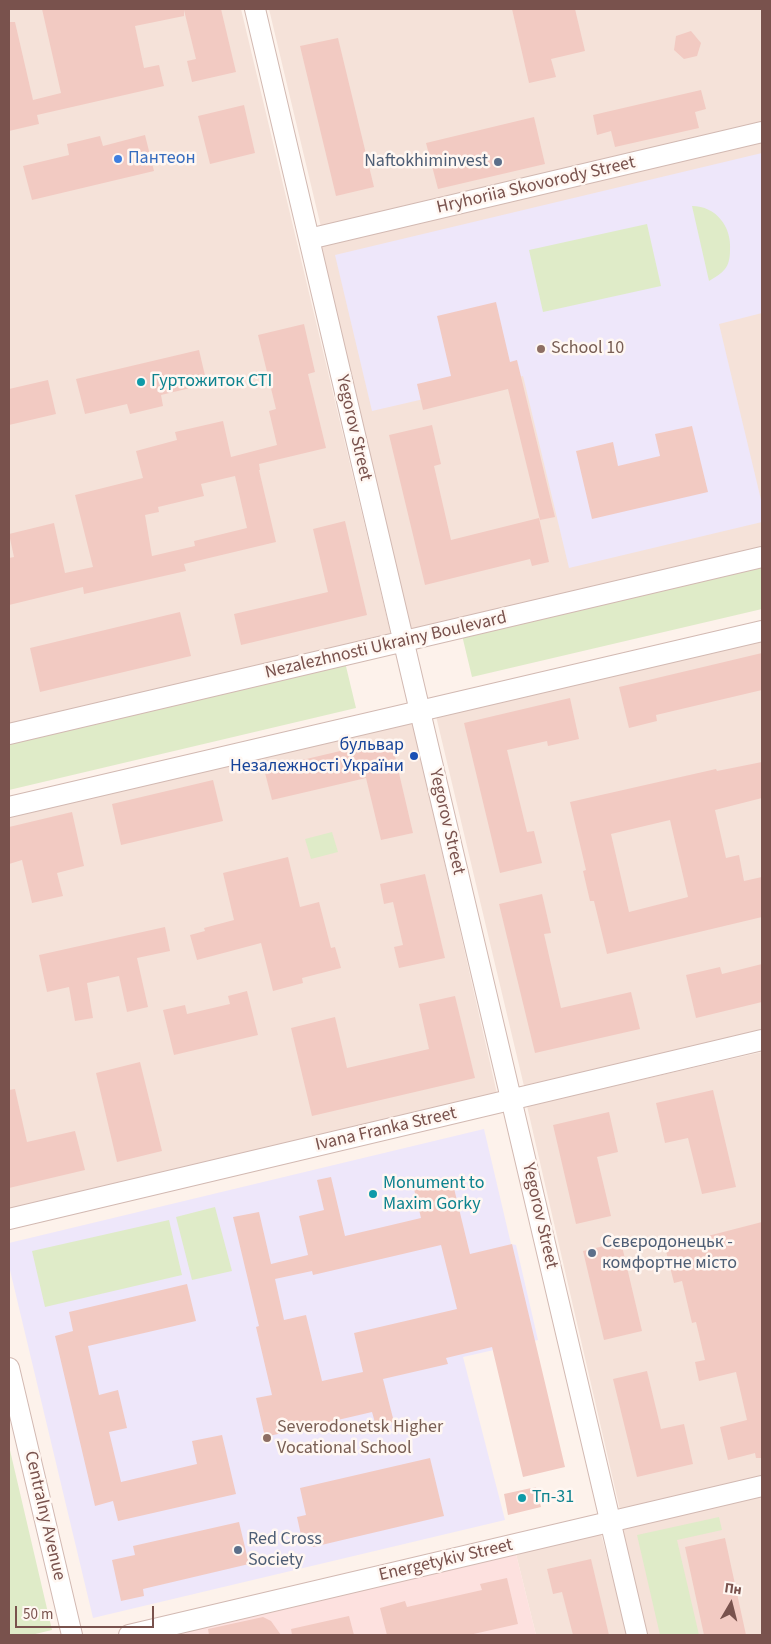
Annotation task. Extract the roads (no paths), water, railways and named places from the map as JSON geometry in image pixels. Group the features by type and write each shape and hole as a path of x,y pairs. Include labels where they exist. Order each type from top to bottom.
{"street":[{"name":"Yegorov Street","path":"255,9 637,1635"},
{"name":"Hryhoriia Skovorody Street","path":"309,239 761,132"},
{"name":"Nezalezhnosti Ukrainy Boulevard","path":"9,734 762,557"},
{"path":"9,807 762,631"},
{"name":"Ivana Franka Street","path":"9,1219 762,1040"},
{"name":"Centralny Avenue","path":"9,1368 72,1635"},
{"name":"Energetykiv Street","path":"129,1635 762,1486"}],"place":[{"name":"Пантеон","path":"118,159"},
{"name":"Naftokhiminvest","path":"498,162"},
{"name":"School 10","path":"541,349"},
{"name":"Гуртожиток СТІ","path":"141,382"},
{"name":"бульвар Незалежності України","path":"414,756"},
{"name":"Monument to Maxim Gorky","path":"373,1194"},
{"name":"Сєвєродонецьк - комфортне місто","path":"592,1253"},
{"name":"Severodonetsk Higher Vocational School","path":"267,1438"},
{"name":"Тп-31","path":"522,1498"},
{"name":"Red Cross Society","path":"238,1550"}]}
